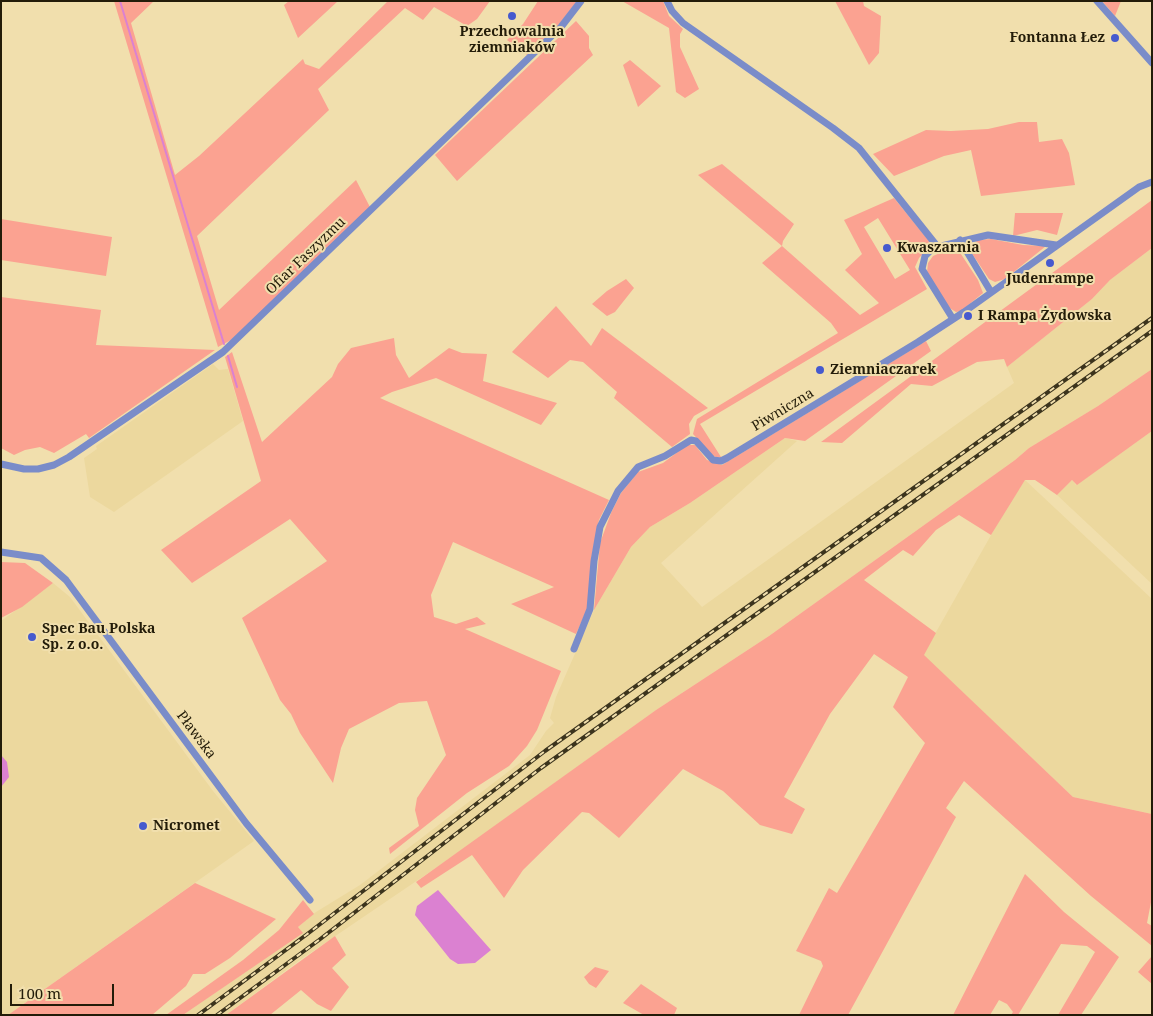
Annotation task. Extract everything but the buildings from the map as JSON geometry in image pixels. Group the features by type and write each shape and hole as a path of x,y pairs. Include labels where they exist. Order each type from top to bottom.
{"street":[{"name":"Ofiar Faszyzmu","path":"1,464 10,467 38,469 69,457 222,352 561,27 580,1"},
{"path":"667,1 672,11 684,23 854,144 937,246"},
{"path":"1097,1 1152,63"},
{"name":"Piwniczna","path":"574,649 590,609 594,561 600,527 618,491 638,468 665,456 691,440 696,441 710,458 721,461 952,319 1139,187 1152,182"},
{"path":"952,319 922,269 925,256 937,246 981,235 994,235 1056,245"},
{"path":"960,240 991,292"},
{"name":"Pławska","path":"1,552 41,558 66,580 246,823 310,900"}],"shaded area":[{"path":"114,1 154,1 131,23 175,175 199,156 303,59 305,64 319,69 388,1 490,1 477,19 467,26 434,7 423,20 405,8 318,89 329,110 197,236 219,310 356,180 371,209 231,340 218,347"},
{"path":"289,1 338,1 298,38 284,5"},
{"path":"538,1 577,1 557,27 527,55 507,40 523,24"},
{"path":"622,1 663,1 669,16 683,29 680,34 680,47 699,89 685,98 676,92 669,28"},
{"path":"835,1 863,1 864,6 881,16 879,53 869,65"},
{"path":"1102,1 1121,1 1115,16"},
{"path":"576,21 589,36 589,48 593,55 457,181 435,155"},
{"path":"630,60 661,86 638,107 623,65"},
{"path":"1019,122 1037,122 1039,142 1062,139 1069,153 1075,185 981,196 971,150 944,156 894,176 873,154 926,130 988,129"},
{"path":"722,164 794,224 783,241 782,246 698,175"},
{"path":"894,198 929,241 929,247 919,258 915,267 927,289 700,424 721,457 719,458 713,456 693,434 697,419 838,333 831,323 762,263 782,246 860,315 879,303 845,270 862,254 844,220","holes":["878,218 910,270 895,279 864,227"]},
{"path":"1152,200 1152,248 1110,280 1092,299 1007,367 1004,359 977,362 932,386 911,384 842,443 821,442"},
{"path":"1015,213 1063,213 1057,235 1037,230 1013,236"},
{"path":"1,219 112,237 106,276 1,260"},
{"path":"991,239 1023,245 1046,246 1005,279 995,282 989,279 971,252 972,245 978,240"},
{"path":"951,248 959,251 978,280 983,293 961,311 956,312 948,307 927,272 928,263 933,256"},
{"path":"1152,248 1152,369 1098,406 1029,448 1015,460 769,636 656,710 468,846 300,960 226,1015 183,1015 302,933 298,927 316,912 360,885 530,755 546,731 554,723 550,718 556,697 594,610 631,547 650,527 690,503 785,438 797,441 661,563 702,607 1014,383 1007,367 1092,299 1110,280"},
{"path":"626,279 634,288 615,312 607,316 592,304 607,291"},
{"path":"1,297 101,310 96,345 215,350 89,438 86,434 54,453 40,447 25,450 14,455 1,448"},
{"path":"556,306 591,346 602,328 708,408 694,416 689,424 690,434 672,447 614,398 617,392 583,362 570,360 548,378 512,352"},
{"path":"394,338 396,355 409,378 449,348 462,353 487,354 483,381 557,403 541,425 436,378 392,392 380,398 609,500 599,520 592,554 588,607 576,634 511,604 554,587 453,542 431,595 434,617 456,624 477,617 486,624 465,629 561,671 537,730 527,746 509,766 467,793 390,854 389,848 419,826 415,810 417,798 446,755 427,701 399,703 349,729 341,748 333,783 300,733 291,714 280,700 242,618 327,561 290,519 192,583 161,550 261,481 225,357 232,352 262,442 332,377 338,364 351,348"},
{"path":"926,341 931,351 805,441 785,438 690,503 650,527 631,547 594,610 600,543 621,493 638,472 663,463 687,445 695,445 707,460 722,465"},
{"path":"213,364 219,370 228,369 243,421 114,512 90,497 84,458 97,449 96,446"},
{"path":"1152,369 1152,431 1077,485 1072,480 1057,495 1035,480 1025,480 991,535 959,515 936,530 913,556 903,550 864,580 936,633 924,655 1073,797 1152,814 1152,897 1147,923 1152,926 1152,946 1091,896 964,781 946,808 956,817 848,1015 799,1015 823,966 821,961 796,951 829,888 837,893 925,743 893,707 908,677 874,654 830,714 784,797 805,809 792,834 760,825 723,791 683,769 619,838 589,813 582,812 523,870 504,898 472,855 421,888 416,882 656,710 769,636 1015,460 1029,448 1098,406"},
{"path":"1152,431 1152,584 1057,495 1072,480 1076,485"},
{"path":"1025,480 1152,599 1152,814 1073,797 923,655 1007,507"},
{"path":"1,562 25,563 53,583 22,607 1,618"},
{"path":"53,583 70,597 213,791 254,841 8,1015 1,1015 1,621"},
{"path":"1,755 7,762 9,777 1,787"},
{"path":"1025,874 1064,912 1119,957 1081,1015 1058,1015 1095,952 1087,946 1061,944 1018,1015 1011,1015 1013,1012 1007,1004 999,1000 990,1015 953,1015"},
{"path":"195,883 276,919 230,958 205,974 193,974 186,986 152,1015 8,1015"},
{"path":"438,890 491,950 475,963 458,964 450,959 415,915 417,906"},
{"path":"303,900 314,914 298,927 303,933 183,1015 166,1015 243,960 279,930"},
{"path":"335,936 346,955 332,968 349,987 331,1011 317,1004 301,990 270,1015 226,1015"},
{"path":"1152,956 1152,984 1138,972"},
{"path":"595,967 609,971 596,988 589,984 584,977"},
{"path":"641,984 677,1008 674,1015 644,1015 623,1003"}],"waterway":[{"path":"120,1 224,344"},
{"path":"228,356 237,387"}],"railway":[{"path":"198,1015 306,935 545,751 1152,318"},
{"path":"217,1015 319,940 541,768 1152,331"}],"place":[{"name":"Przechowalnia ziemniaków","path":"512,16"},
{"name":"Fontanna Łez","path":"1115,38"},
{"name":"Kwaszarnia","path":"887,248"},
{"name":"Judenrampe","path":"1050,263"},
{"name":"I Rampa Żydowska","path":"968,316"},
{"name":"Ziemniaczarek","path":"820,370"},
{"name":"Spec Bau Polska Sp. z o.o.","path":"32,637"},
{"name":"Nicromet","path":"143,826"}]}
